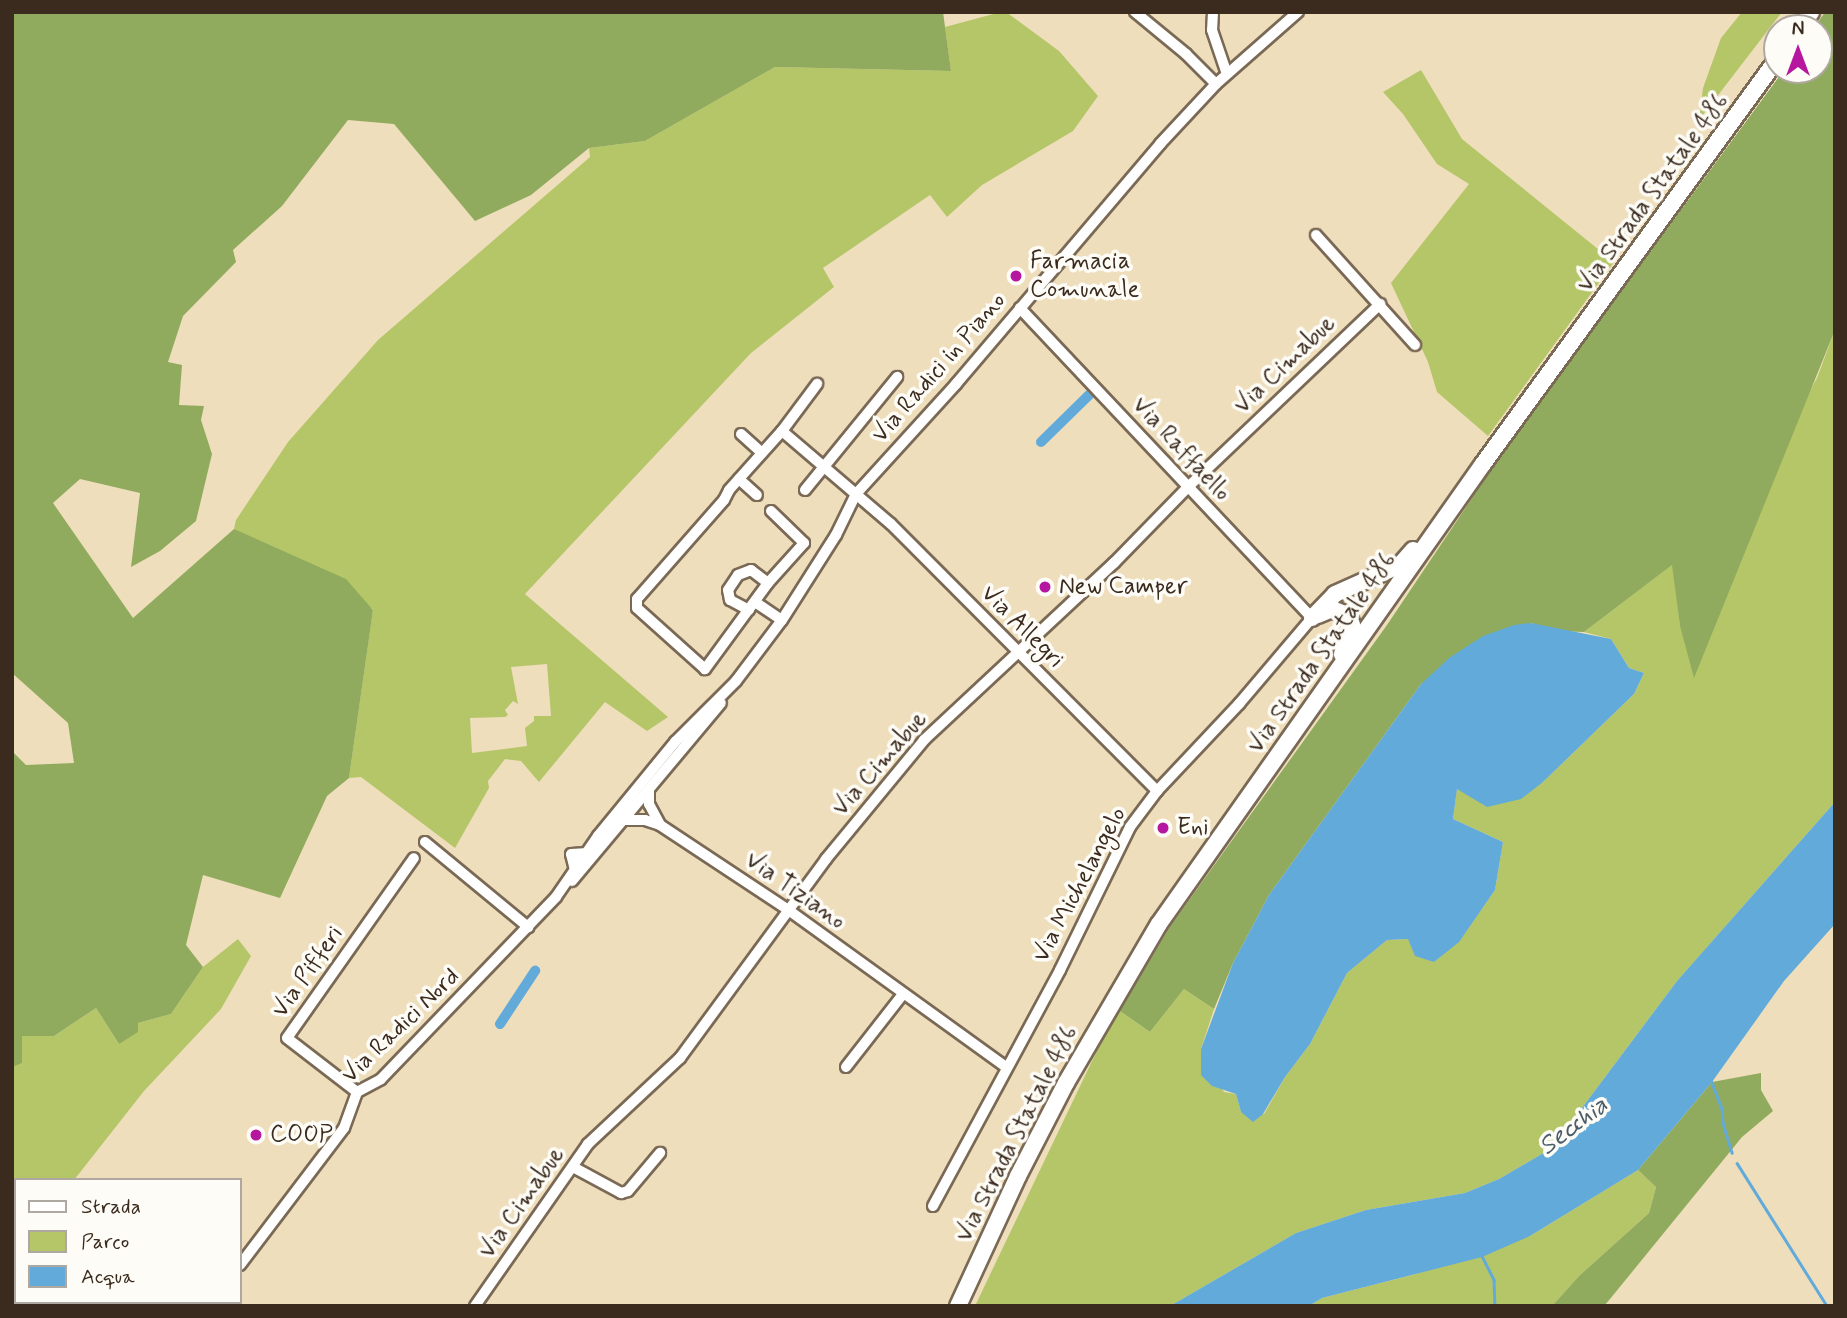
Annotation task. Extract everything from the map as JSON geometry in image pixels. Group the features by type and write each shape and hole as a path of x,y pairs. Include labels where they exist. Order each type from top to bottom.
{"main road":[{"name":"Via Strada Statale 486","path":"958,1306 1012,1188 1060,1094 1159,924 1452,508 1763,79"},
{"path":"1312,618 1335,594 1400,565 1434,521 1452,508"},
{"path":"1306,716 1327,675 1346,648 1352,625 1349,615 1341,610 1332,609 1312,618"}],"street":[{"path":"1135,12 1186,54 1216,85"},
{"path":"1213,12 1212,30 1216,49 1227,74"},
{"name":"Via Radici in Piano","path":"628,800 675,742 728,690 782,620 836,535 856,494 1160,144 1227,74 1298,12"},
{"path":"1316,235 1415,345"},
{"name":"Via Cimabue","path":"475,1306 588,1144 680,1058 787,909 924,740 1017,650 1114,563 1187,488 1380,304"},
{"name":"Via Raffaello","path":"1020,308 1312,618"},
{"path":"804,490 897,377"},
{"path":"771,511 804,543 768,583 705,669 636,605 637,599 782,431 817,384"},
{"name":"Via Allegri","path":"782,431 856,494 1157,791"},
{"path":"741,434 762,453"},
{"path":"739,480 757,495"},
{"path":"768,583 751,570 738,575 728,590 730,600 752,606 782,620"},
{"name":"Via Michelangelo","path":"933,1206 1060,970 1130,827 1157,791 1240,704 1312,618"},
{"name":"Via Radici Nord","path":"569,882 575,881 728,690"},
{"path":"650,789 649,804 660,825"},
{"name":"Via Radici Nord","path":"242,1262 344,1128 356,1092 382,1079 528,927 569,882 585,854 628,800"},
{"path":"624,820 645,820 660,825"},
{"name":"Via Tiziano","path":"660,825 787,909 1006,1067"},
{"path":"425,842 528,927"},
{"path":"575,870 571,854 585,854 600,849"},
{"name":"Via Pifferi","path":"356,1092 287,1038 414,859"},
{"path":"846,1067 903,993"},
{"path":"573,1167 621,1193 628,1191 660,1153"}],"green space":[{"path":"12,12 943,12 951,71 775,67 645,141 589,148 531,195 475,221 394,124 348,120 282,206 233,250 236,262 183,316 168,362 182,365 179,405 204,406 201,420 212,454 196,521 160,551 131,567 140,493 80,479 53,503 133,618 234,529 346,579 373,610 349,778 327,796 280,898 203,875 186,945 203,967 171,1014 138,1023 138,1032 119,1044 96,1008 54,1036 22,1036 22,1063 12,1067 12,751 26,765 74,763 68,723 12,673"},
{"path":"1006,12 1059,51 1098,96 1073,131 982,185 947,217 930,195 823,268 834,287 751,353 525,594 668,717 647,731 605,702 539,782 521,761 505,759 488,781 489,788 455,848 361,777 349,778 373,609 234,529 236,520 288,442 378,340 590,157 589,148 645,141 775,67 951,71 945,27","holes":["547,664 551,716 534,716 534,721 525,728 527,746 472,753 470,718 505,717 508,715 505,710 513,701 518,704 511,667"]},
{"path":"1742,12 1782,12 1763,14 1763,37 1699,120 1703,88 1721,38"},
{"path":"1835,12 1835,330 1694,678 1680,626 1672,565 1584,632 1557,631 1531,623 1421,684 1269,895 1233,963 1214,1009 1184,989 1150,1032 1120,1011 1169,928 1387,625 1507,446 1774,84 1833,84 1833,14 1824,14"},
{"path":"1421,70 1462,139 1614,262 1488,436 1437,392 1428,362 1391,283 1469,184 1437,164 1403,114 1383,92"},
{"path":"1835,330 1835,802 1677,981 1552,1148 1499,1179 1465,1193 1366,1210 1296,1233 1170,1306 975,1306 1103,1038 1120,1011 1150,1032 1184,989 1214,1009 1201,1049 1224,1092 1236,1094 1241,1112 1264,1114 1285,1077 1310,1044 1347,973 1387,940 1408,939 1434,962 1459,941 1495,890 1503,842 1453,819 1457,788 1543,782 1634,694 1644,673 1629,668 1611,639 1584,632 1673,564 1680,626 1817,378"},
{"path":"238,939 251,956 221,1009 144,1091 76,1178 14,1178 12,1283 12,1067 22,1062 22,1036 54,1036 96,1008 119,1044 138,1023 171,1014 203,967"},
{"path":"1761,1073 1761,1090 1773,1111 1742,1137 1604,1306 1552,1306 1579,1276 1649,1213 1656,1187 1638,1170 1712,1082"},
{"path":"1638,1170 1656,1187 1649,1213 1579,1276 1552,1306 1309,1306 1322,1298 1416,1274 1530,1236"}],"water":[{"path":"1531,623 1611,639 1629,668 1644,673 1634,694 1543,782 1521,799 1487,807 1457,789 1453,819 1503,842 1495,890 1459,942 1434,962 1415,956 1408,939 1387,940 1347,973 1310,1044 1285,1077 1263,1114 1253,1122 1241,1112 1236,1094 1212,1086 1201,1075 1201,1049 1233,963 1269,895 1421,684 1449,658 1483,636 1514,625"},
{"name":"Secchia","path":"1835,802 1835,924 1784,981 1712,1082 1638,1170 1530,1236 1482,1257 1322,1298 1309,1306 1170,1306 1296,1233 1366,1210 1465,1193 1499,1179 1552,1148 1677,981"}],"waterway":[{"path":"1041,442 1089,395"},
{"path":"500,1024 535,971"},
{"path":"1711,1080 1722,1108 1723,1123 1732,1153"},
{"path":"1737,1163 1827,1306"},
{"path":"1482,1256 1494,1280 1495,1306"}],"place":[{"name":"Farmacia Comunale","path":"1016,276"},
{"name":"New Camper","path":"1045,587"},
{"name":"Eni","path":"1163,828"},
{"name":"COOP","path":"256,1135"}]}
